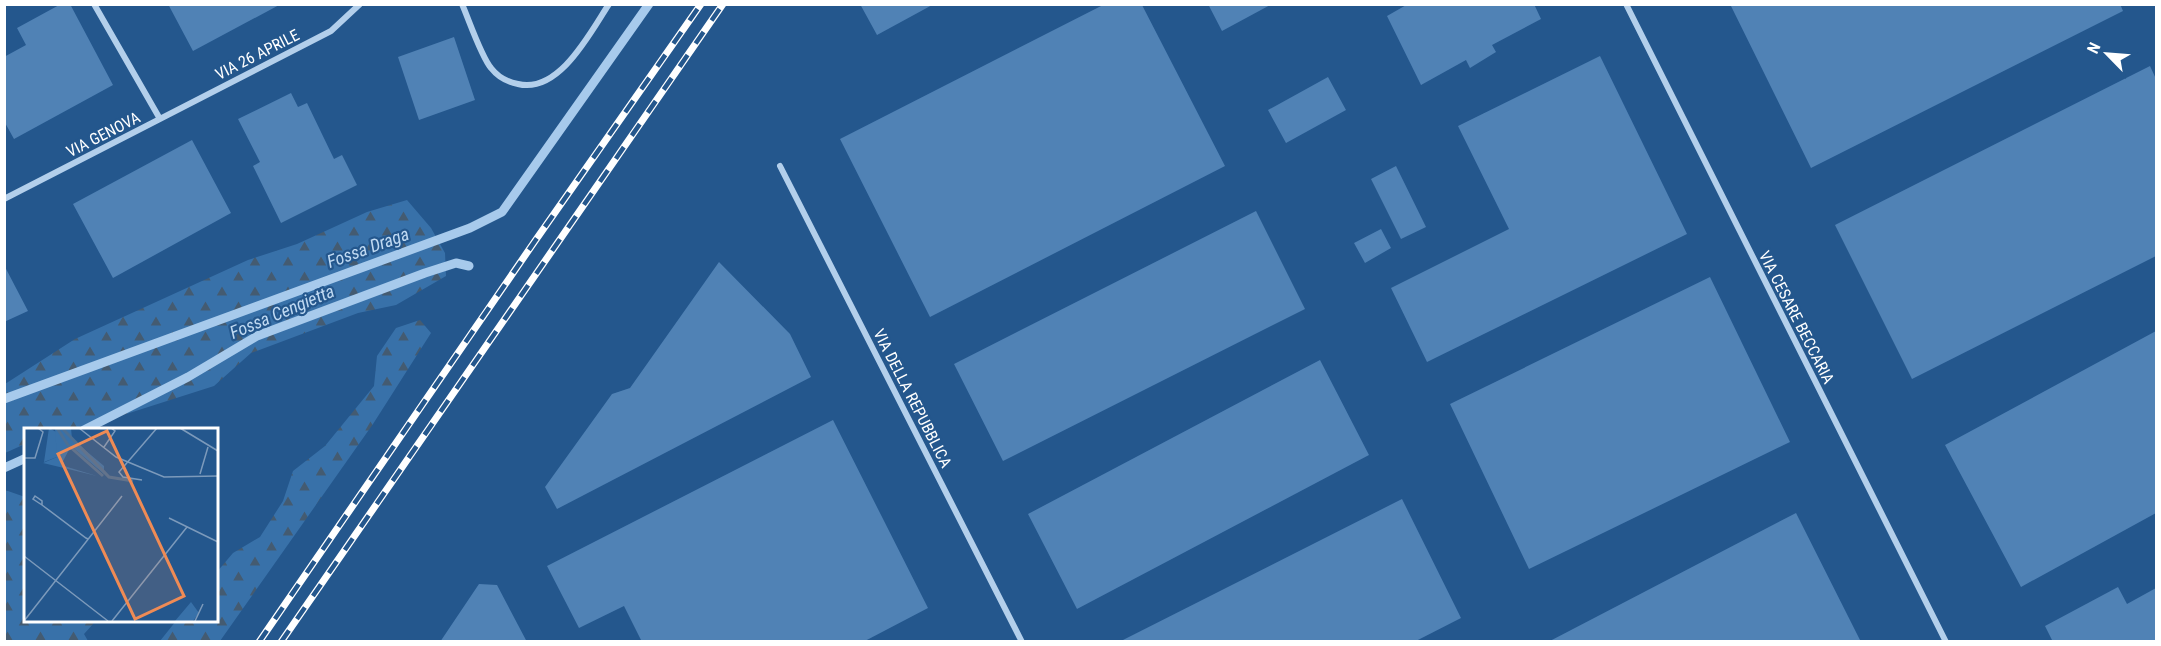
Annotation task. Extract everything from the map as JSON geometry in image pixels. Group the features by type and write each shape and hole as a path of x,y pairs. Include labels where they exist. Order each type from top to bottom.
{"street":[{"name":"VIA GENOVA","path":"4,199 160,119 94,4"},
{"name":"VIA 26 APRILE","path":"160,119 331,31 360,4"},
{"path":"462,4 489,67 501,78 527,87 549,80 570,62 609,4"},
{"name":"VIA CESARE BECCARIA","path":"1626,4 1946,642"},
{"name":"VIA DELLA REPUBBLICA","path":"780,166 1022,642"}],"green space":[{"path":"407,200 431,228 445,253 446,276 396,305 358,313 251,353 214,386 82,428 24,428 24,444 5,453 5,384 75,339 248,260 297,244 367,212"},
{"path":"420,320 431,333 373,424 220,641 160,641 175,622 218,622 218,571 233,553 260,537 283,501 293,471 325,446 374,386 377,356 396,328"},
{"path":"5,490 24,497 24,622 93,622 93,624 84,634 88,641 5,641"}],"building":[{"path":"61,4 70,4 113,85 14,139 4,121 4,57 26,45 17,28"},
{"path":"168,4 281,4 193,51"},
{"path":"860,4 934,4 877,35"},
{"path":"1208,4 1272,4 1222,31"},
{"path":"1408,4 1534,4 1541,19 1492,45 1496,52 1470,68 1466,60 1421,85 1387,16"},
{"path":"1730,4 2120,4 2123,11 1811,168"},
{"path":"1103,5 1142,5 1225,166 930,317 840,139"},
{"path":"454,37 475,100 419,120 398,57"},
{"path":"1600,56 1687,234 1427,362 1391,288 1509,229 1458,126"},
{"path":"2150,66 2156,79 2156,256 1912,379 1835,225"},
{"path":"1328,77 1346,110 1286,143 1268,110"},
{"path":"291,93 298,107 307,103 334,159 342,155 357,185 281,223 253,166 260,162 238,119"},
{"path":"192,140 231,213 113,278 73,204"},
{"path":"1396,166 1426,227 1401,239 1371,179"},
{"path":"1256,211 1305,309 1003,461 954,364"},
{"path":"1381,229 1391,248 1365,263 1354,243"},
{"path":"719,262 790,334 811,377 557,509 545,487 612,394 630,388"},
{"path":"4,265 28,311 4,322"},
{"path":"1710,277 1790,442 1529,569 1450,404"},
{"path":"2156,331 2156,513 2021,587 1945,445"},
{"path":"1320,360 1369,455 1077,609 1028,514"},
{"path":"833,420 928,608 863,642 642,642 624,606 579,628 547,566"},
{"path":"1402,499 1461,618 1414,642 1119,642"},
{"path":"1796,513 1861,642 1548,642"},
{"path":"479,584 497,585 527,642 440,642"},
{"path":"2118,587 2127,604 2156,588 2156,642 2053,642 2045,626"}],"waterway":[{"name":"Fossa Draga","path":"4,399 470,228 502,212 649,4"},
{"name":"Fossa Cengietta","path":"88,428 188,377 257,336 425,273 456,263 469,266"},
{"name":"Fossa Cengietta","path":"4,468 24,459"}],"railway":[{"path":"259,642 701,4"},
{"path":"281,642 723,4"}]}
